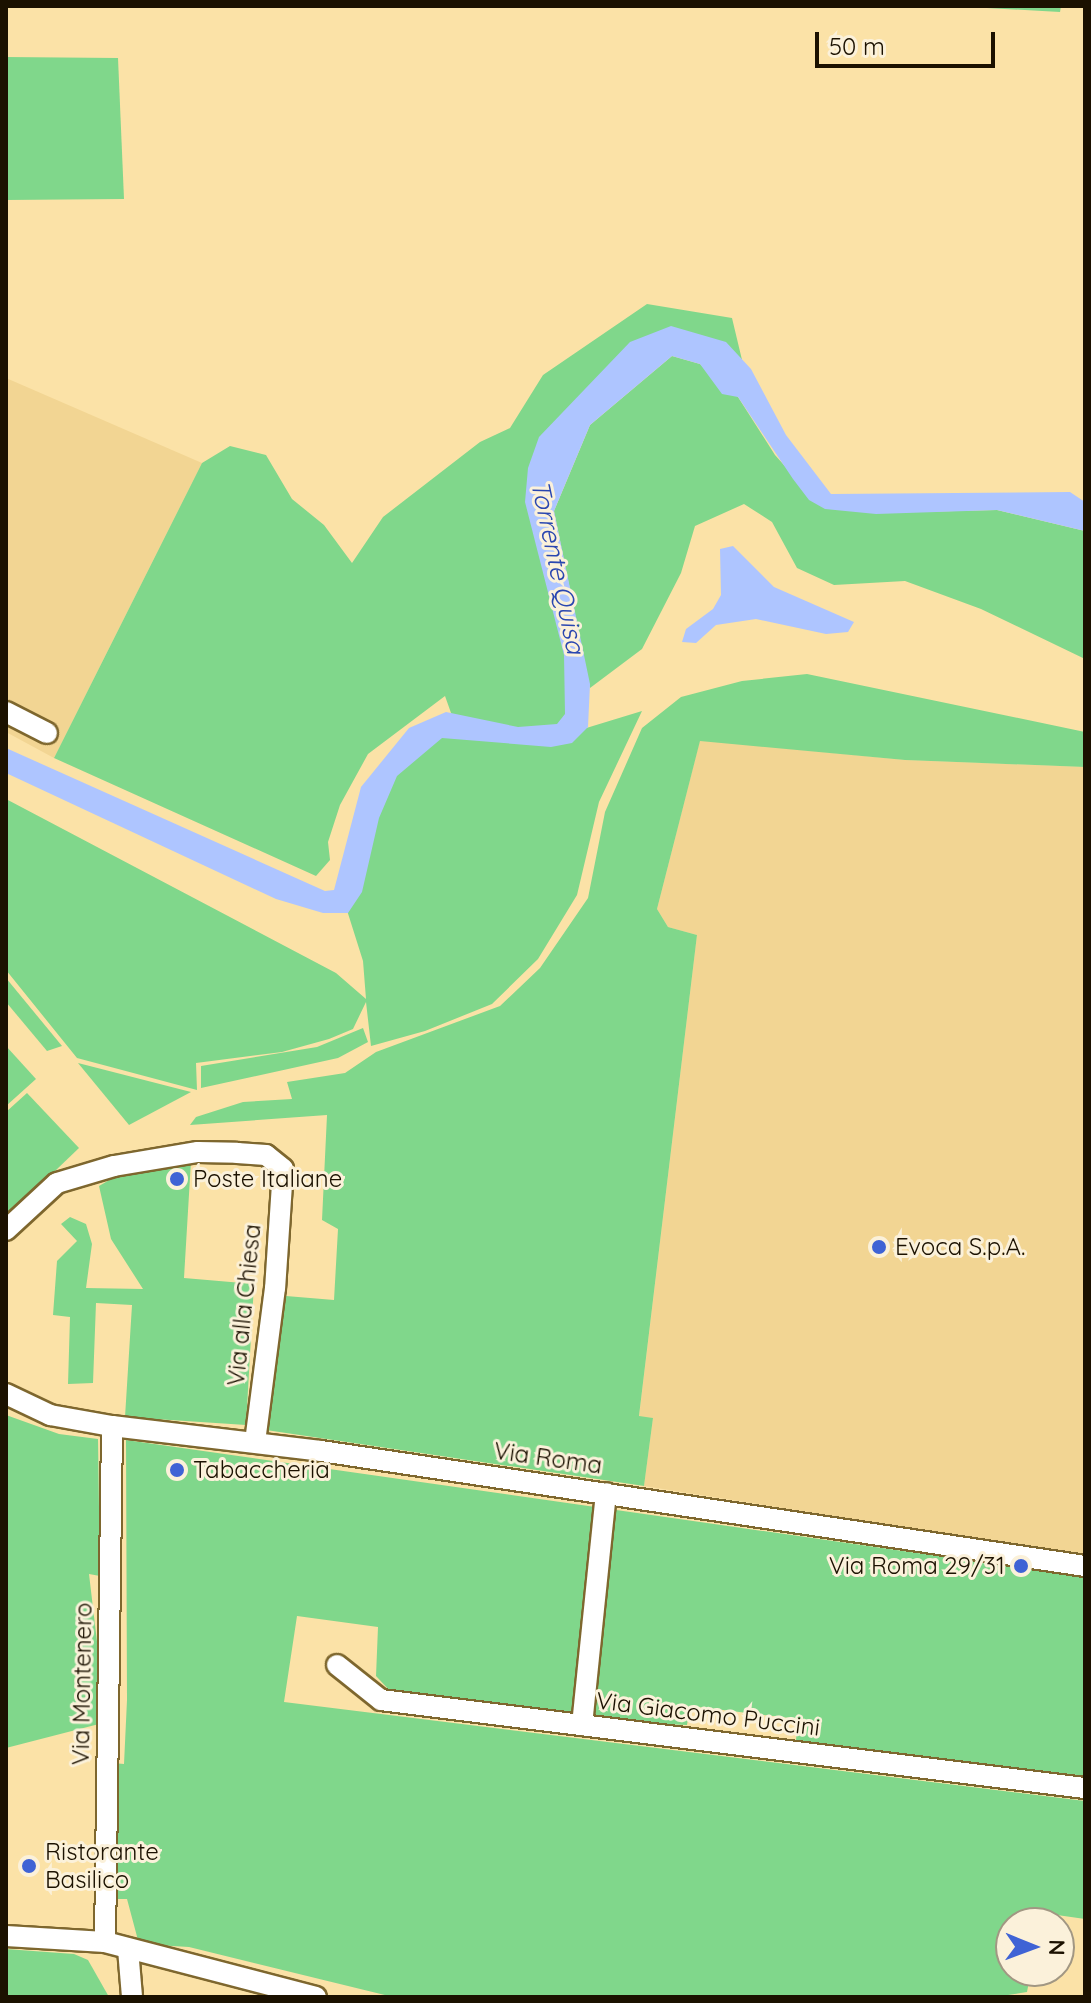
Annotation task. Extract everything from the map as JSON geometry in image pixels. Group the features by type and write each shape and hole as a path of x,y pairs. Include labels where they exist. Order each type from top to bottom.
{"street":[{"path":"6,712 47,733"},
{"name":"Via alla Chiesa","path":"6,1230 57,1183 114,1166 198,1152 266,1155 283,1169 275,1288 255,1442"},
{"name":"Via Roma","path":"6,1394 50,1415 112,1426 255,1442 1085,1566"},
{"name":"Via Montenero","path":"105,1942 112,1426"},
{"path":"582,1725 606,1493"},
{"name":"Via Giacomo Puccini","path":"337,1665 381,1700 1085,1788"},
{"path":"6,1936 105,1942 316,1997"},
{"path":"128,1949 132,1997"}],"shaded area":[{"path":"6,378 202,463 54,758 6,732"},
{"path":"700,740 905,760 1085,767 1085,1556 644,1486 653,1418 639,1417 697,935 668,927 657,909"}],"green space":[{"path":"951,6 1061,6 1060,12"},
{"path":"6,57 118,58 124,199 6,200"},
{"path":"647,304 732,318 748,385 677,340 542,461 580,657 570,733 642,711 599,802 577,895 538,959 492,1004 425,1031 371,1046 366,1002 353,1029 329,1039 282,1052 196,1063 197,1090 77,1058 6,970 6,799 336,973 366,999 363,961 345,904 394,763 456,727 445,696 368,754 340,805 328,842 330,860 316,876 54,758 202,463 230,446 266,455 292,499 324,525 352,563 383,517 480,442 510,428 543,375"},
{"path":"672,356 700,364 738,397 775,455 816,501 915,512 997,510 1085,531 1085,659 981,609 905,581 834,585 797,568 772,522 744,504 695,526 681,573 642,649 590,688 554,511 590,425"},
{"path":"807,674 1085,732 1085,767 905,760 700,741 657,909 668,927 697,935 639,1416 653,1418 644,1486 266,1430 286,1296 334,1300 338,1229 322,1220 327,1115 190,1125 196,1117 243,1102 292,1099 287,1082 345,1073 376,1052 500,1006 540,968 588,898 605,812 642,728 681,697 742,681"},
{"path":"6,978 62,1046 47,1051 6,1002"},
{"path":"363,1028 368,1042 338,1058 201,1088 201,1066 317,1047"},
{"path":"6,1046 36,1079 6,1106"},
{"path":"78,1063 191,1092 129,1125"},
{"path":"27,1093 79,1148 6,1218 6,1112"},
{"path":"144,1160 191,1161 184,1278 254,1284 246,1425 125,1417 132,1305 96,1303 93,1383 68,1384 70,1317 53,1315 57,1261 77,1241 61,1224 70,1217 86,1224 92,1244 86,1288 143,1289 111,1239 99,1186"},
{"path":"6,1415 59,1434 98,1439 100,1576 89,1574 100,1667 99,1724 6,1748"},
{"path":"126,1440 1085,1577 1085,1776 796,1740 798,1719 690,1706 687,1725 634,1723 391,1692 376,1676 378,1627 297,1616 284,1702 1085,1801 1085,1919 1075,1918 1075,1907 995,1907 995,1987 1028,1987 1027,1992 995,1997 393,1997 189,1947 139,1944 127,1899 110,1899 113,1763 124,1764 127,1700"},
{"path":"6,1949 74,1954 88,1960 109,1997 6,1997"}],"water":[{"name":"Torrente Quisa","path":"671,326 726,342 751,369 786,435 831,494 1070,492 1085,502 1085,531 997,510 876,514 825,509 809,500 738,397 722,394 700,364 672,356 590,425 554,511 590,684 588,727 572,743 551,747 442,738 397,776 379,818 362,892 348,913 323,913 276,899 6,773 6,748 325,891 334,890 361,787 409,728 446,712 518,727 557,724 565,714 564,655 525,502 528,468 539,437 630,342"},
{"path":"733,546 774,587 854,622 848,632 826,634 756,619 716,625 696,643 682,642 686,629 713,609 721,595 720,549"}],"place":[{"name":"Poste Italiane","path":"177,1179"},
{"name":"Evoca S.p.A.","path":"879,1247"},
{"name":"Tabaccheria","path":"177,1470"},
{"name":"Via Roma 29/31","path":"1021,1566"},
{"name":"Ristorante Basilico","path":"29,1866"}]}
